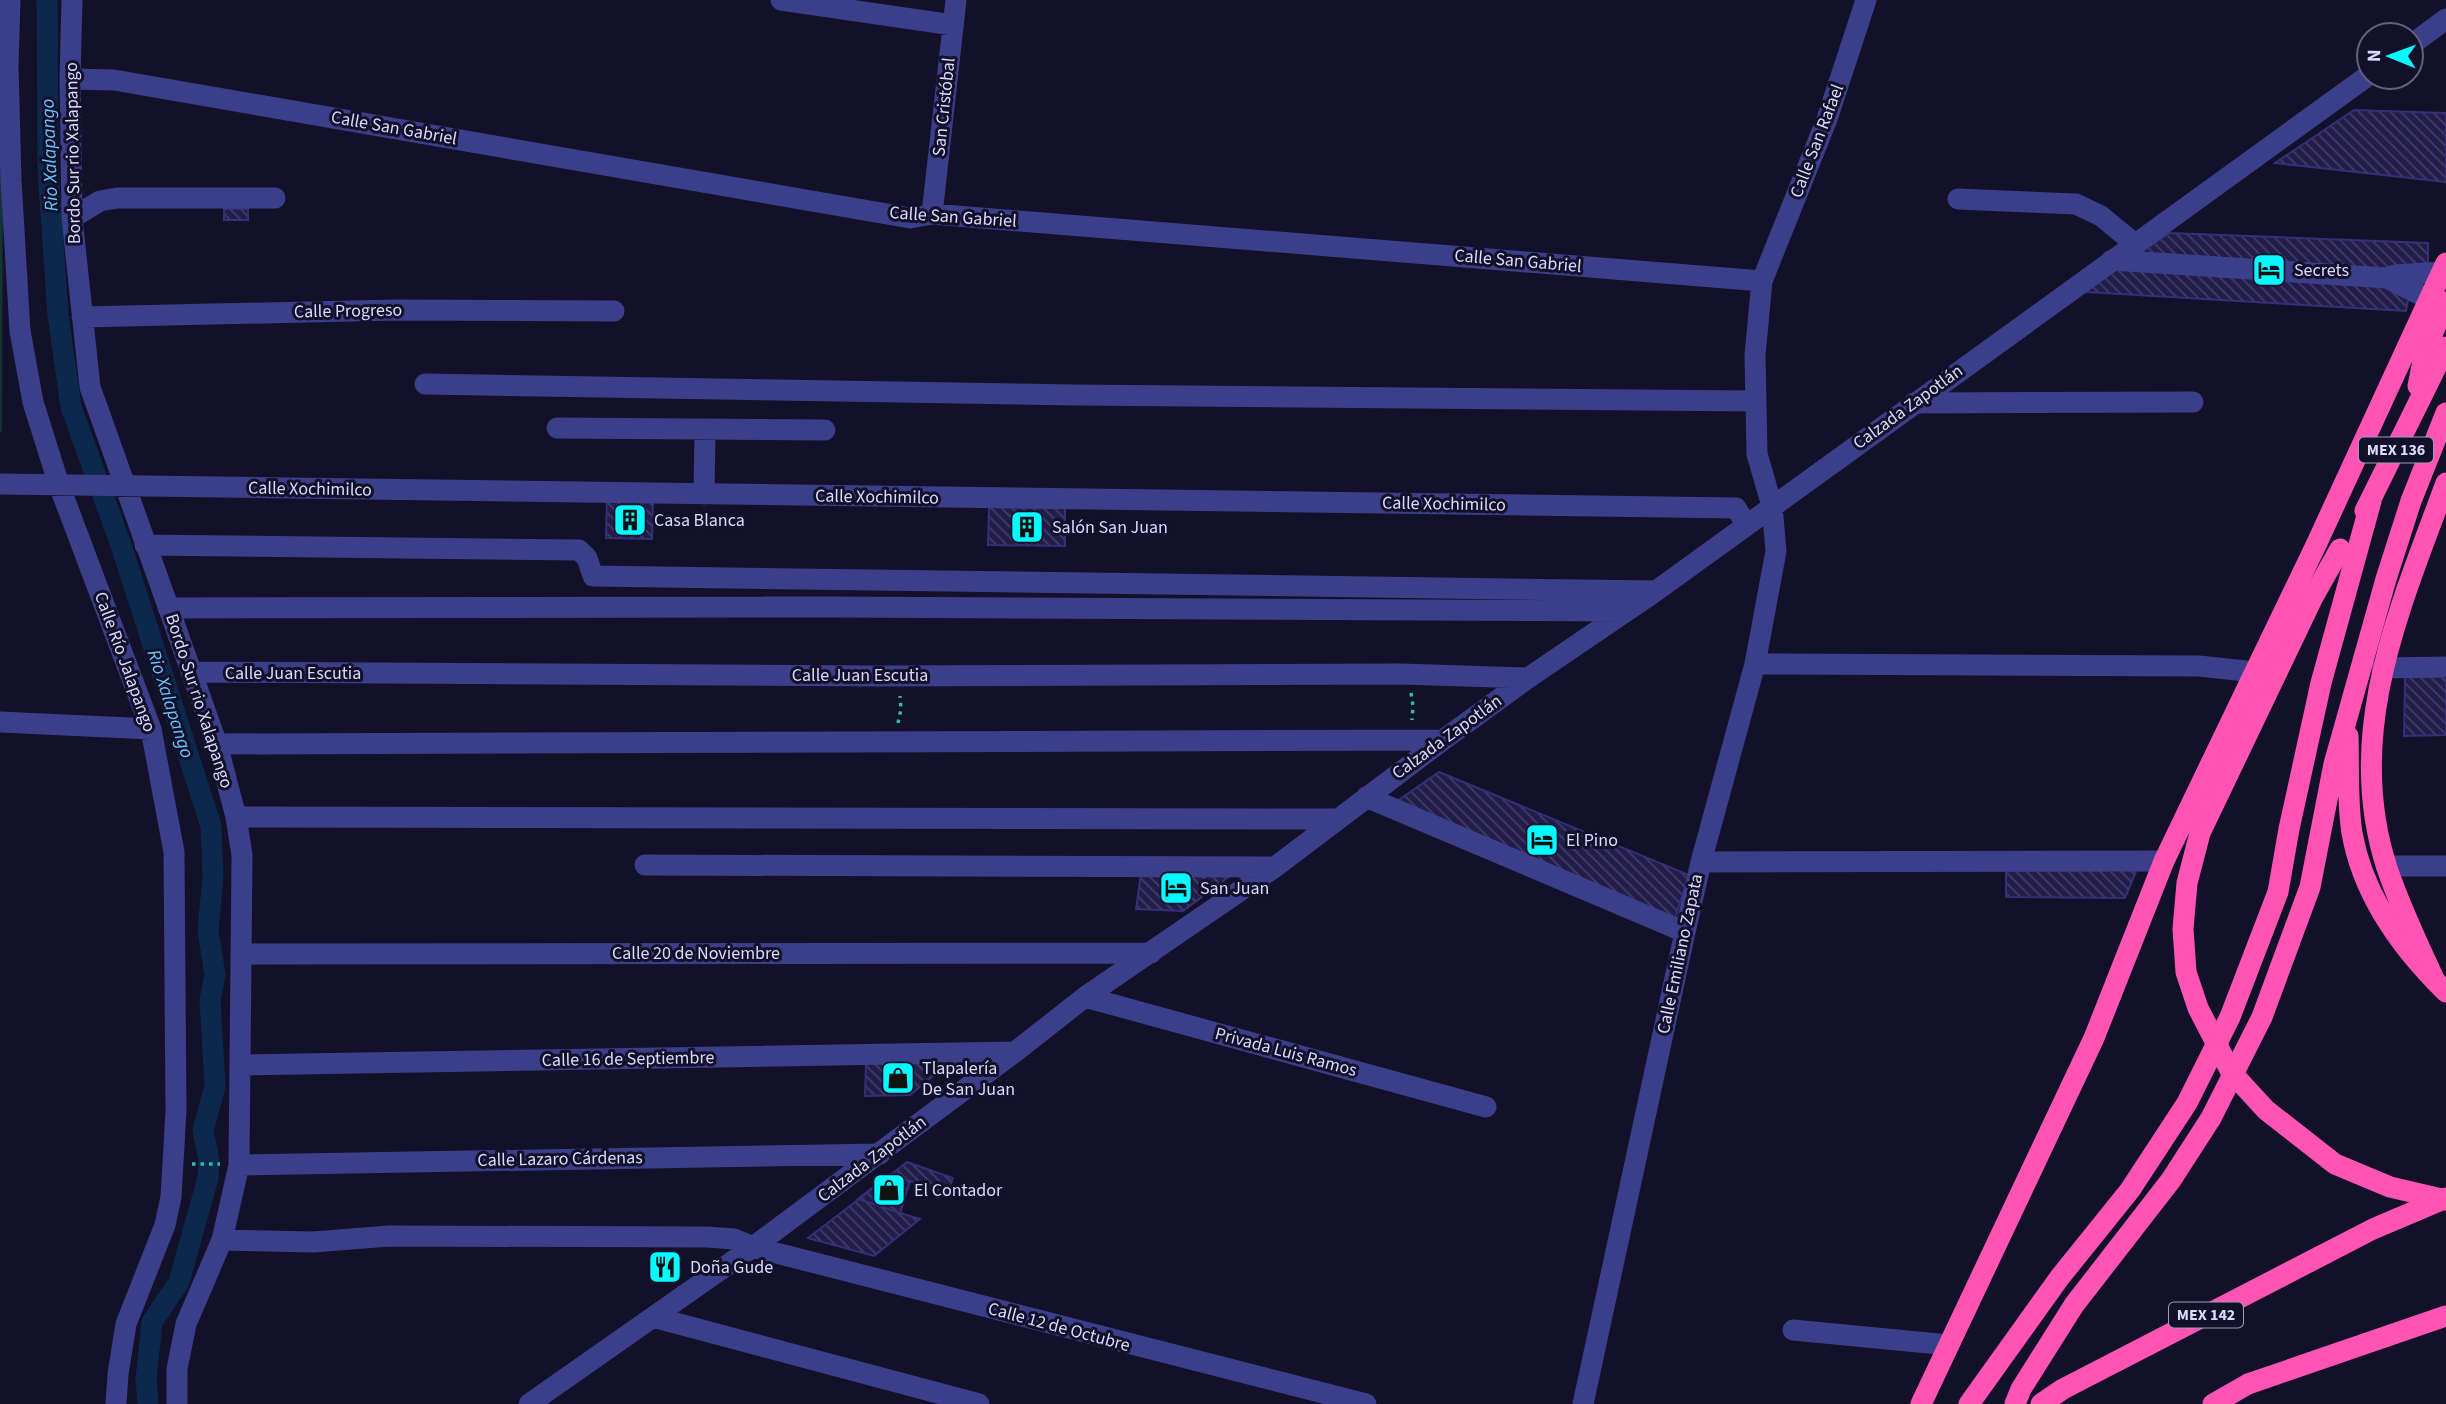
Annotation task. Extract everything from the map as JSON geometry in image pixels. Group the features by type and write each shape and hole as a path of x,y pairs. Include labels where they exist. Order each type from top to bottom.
{"highway":[{"path":"2412,418 2444,268"},
{"path":"1921,1404 2094,1038 2164,861 2438,300"},
{"name":"MEX 136","path":"2446,347 2371,501 2340,549 2314,597 2200,833 2187,883 2183,929 2186,972 2198,1007 2231,1072 2266,1110 2335,1164 2390,1186 2446,1199"},
{"name":"MEX 136","path":"2348,709 2411,500 2446,413"},
{"path":"2440,986 2403,913 2386,866 2370,778 2371,733 2382,668 2398,614 2446,483"},
{"path":"1969,1404 2060,1277 2130,1189 2187,1103 2230,1017 2278,892 2321,683 2371,501"},
{"path":"2348,709 2352,832 2366,883 2390,928 2440,986"},
{"path":"2015,1404 2021,1388 2074,1306 2171,1180 2211,1118 2262,1017 2310,887 2334,764 2348,709"},
{"name":"MEX 142","path":"2041,1404 2063,1389 2373,1229 2446,1199"},
{"path":"2213,1404 2260,1380 2446,1316"}],"street":[{"name":"Bordo Sur rio Xalapango","path":"72,0 72,218 90,387 106,486 145,545 217,744 236,817 242,855 242,1065 232,1165 222,1240 186,1324 177,1369 177,1404"},
{"path":"781,0 953,25"},
{"name":"San Cristóbal","path":"932,214 956,0"},
{"name":"Calle San Rafael","path":"1756,401 1755,355 1762,281 1827,119 1866,0"},
{"name":"Calle Río Jalapango","path":"10,3 5,49 8,66 10,180 20,331 33,402 59,485 151,729 174,852 176,1111 171,1197 165,1225 126,1324 116,1404"},
{"path":"2425,35 2446,19"},
{"name":"Calle San Gabriel","path":"70,79 114,80 910,218 932,214 1762,281"},
{"name":"Calzada Zapotlán","path":"529,1404 753,1247 880,1154 1085,997 1275,867 1528,678 1657,591 2355,85"},
{"path":"72,218 100,201 117,198 275,198"},
{"path":"1958,199 2076,204 2101,216 2135,244"},
{"path":"2112,260 2387,278 2421,295 2438,300"},
{"path":"2387,278 2444,268"},
{"name":"Calle Progreso","path":"82,317 395,310 614,311"},
{"path":"425,384 1006,394 1756,401"},
{"name":"Calle Emiliano Zapata","path":"1583,1404 1685,932 1701,862 1755,664 1776,551 1772,506 1757,454 1756,401"},
{"path":"1914,403 2193,402"},
{"path":"557,428 825,430"},
{"path":"704,495 705,429"},
{"name":"Calle Xochimilco","path":"0,484 1736,508 1746,524"},
{"path":"145,545 579,550 587,558 593,576 1657,591"},
{"path":"168,608 830,607 1627,611"},
{"path":"1755,664 2199,666 2255,672"},
{"path":"2382,668 2446,667"},
{"name":"Calle Juan Escutia","path":"191,672 875,676 1401,674 1528,678"},
{"path":"0,722 151,729"},
{"path":"217,744 1443,740"},
{"path":"1366,797 1685,932"},
{"path":"236,817 1338,819"},
{"path":"1701,862 2164,861"},
{"path":"645,865 1275,867"},
{"path":"2386,866 2446,866"},
{"name":"Calle 20 de Noviembre","path":"242,954 1151,953"},
{"name":"Privada Luis Ramos","path":"1085,997 1486,1107"},
{"name":"Calle 16 de Septiembre","path":"242,1065 1015,1052"},
{"name":"Calle Lazaro Cárdenas","path":"232,1165 880,1154"},
{"name":"Calle 12 de Octubre","path":"222,1240 313,1242 389,1236 734,1239 753,1247 1366,1404"},
{"path":"653,1317 979,1404"},
{"path":"1793,1330 1949,1345"}],"path":[{"path":"1401,674 1409,686 1413,706 1411,724 1401,740"},
{"path":"875,676 900,688 901,709 895,732 881,741"},
{"path":"187,1164 232,1165"}],"green space":[{"path":"0,160 3,160 2,432 0,432"}],"building":[{"path":"2354,110 2446,113 2446,182 2275,163"},
{"path":"224,209 248,209 248,220 224,220"},
{"name":"Secrets","path":"2169,233 2428,243 2428,262 2409,294 2406,311 2085,292"},
{"name":"Casa Blanca","path":"607,501 653,502 652,539 606,538"},
{"name":"Salón San Juan","path":"989,507 1065,508 1065,546 988,545"},
{"path":"2446,676 2446,735 2404,736 2405,677"},
{"name":"El Pino","path":"1439,772 1689,875 1675,918 1393,804"},
{"name":"San Juan","path":"1142,867 1242,867 1183,911 1136,909"},
{"path":"2006,868 2137,869 2125,898 2006,897"},
{"name":"Tlapalería De San Juan","path":"954,1059 910,1095 865,1096 866,1061"},
{"path":"907,1162 953,1178 947,1195 910,1181 900,1213 920,1219 874,1256 808,1238"},
{"name":"El Contador","path":"890,1174 910,1181 900,1213 858,1199"}],"waterway":[{"name":"Rio Xalapango","path":"47,0 48,169 58,315 71,407 121,545 211,826 213,877 208,930 215,975 210,1000 215,1087 203,1130 209,1161 208,1178 179,1282 152,1322 146,1379 148,1404"}],"place":[{"name":"Secrets","path":"2269,270"},
{"name":"Casa Blanca","path":"630,520"},
{"name":"Salón San Juan","path":"1027,527"},
{"name":"El Pino","path":"1542,840"},
{"name":"San Juan","path":"1176,888"},
{"name":"Tlapalería De San Juan","path":"898,1078"},
{"name":"El Contador","path":"889,1190"},
{"name":"Doña Gude","path":"665,1267"}]}
